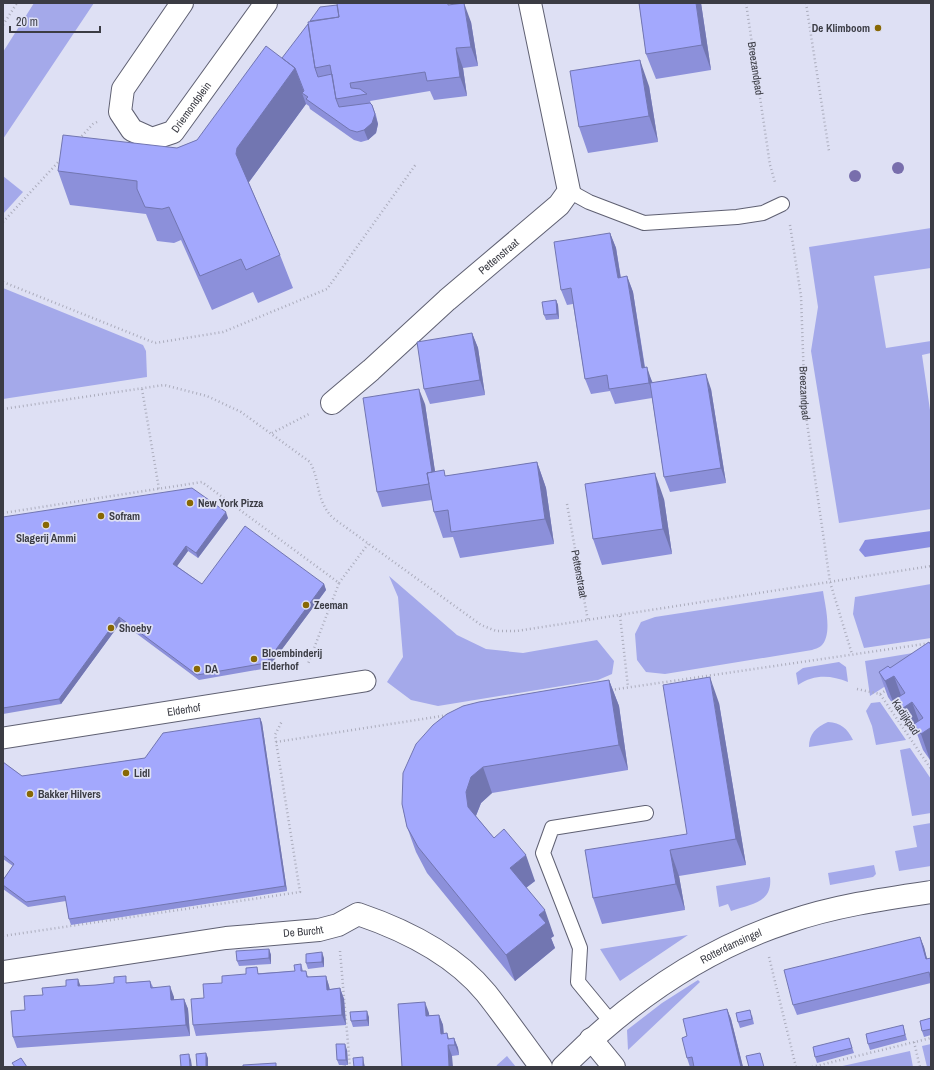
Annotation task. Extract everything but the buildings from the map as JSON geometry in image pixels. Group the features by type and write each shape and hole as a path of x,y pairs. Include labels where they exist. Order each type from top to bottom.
{"street":[{"path":"120,112 123,89 182,3"},
{"name":"Driemondplein","path":"120,112 132,130 152,139 173,132 266,3"},
{"path":"530,3 569,191"},
{"name":"Pettenstraat","path":"332,402 371,370 447,300 559,205 569,191"},
{"name":"Elderhof","path":"3,738 365,681"},
{"name":"Rotterdamsingel","path":"563,1067 591,1039 611,1022 669,979 761,932 789,921 825,912 891,898 931,892"},
{"name":"De Burcht","path":"3,972 226,938 319,930 338,925 358,914 389,924 446,957 486,993 541,1067"},
{"path":"591,1039 614,1067"}],"lane":[{"path":"569,191 589,202 644,223 737,217 763,213 782,204"},
{"path":"611,1022 578,982 580,948 543,853 552,828 646,813"}],"path":[{"path":"3,25 17,3"},
{"name":"Breezandpad","path":"746,3 770,164 782,204 792,229 801,296 805,409 830,582"},
{"path":"806,3 830,151"},
{"path":"77,141 93,124 120,112"},
{"path":"3,222 66,153"},
{"path":"3,282 155,343 224,332 327,289 416,164"},
{"path":"3,409 164,385 207,396 241,412 310,462 314,470 321,501 326,510 334,518 368,544 481,624 496,631 517,631 588,621 931,566"},
{"path":"142,389 159,489"},
{"path":"272,433 332,402"},
{"path":"3,513 202,482 339,583"},
{"name":"Pettenstraat","path":"567,504 588,621"},
{"path":"3,936 300,892 275,735 297,692 339,583 368,544"},
{"path":"830,582 852,654"},
{"path":"620,616 628,687"},
{"path":"604,691 931,643"},
{"path":"880,694 893,686"},
{"name":"Kadijkpad","path":"857,688 880,694 931,770"},
{"path":"276,742 456,714"},
{"path":"338,925 350,1067"},
{"path":"761,932 770,959 796,1067"},
{"path":"812,1067 931,1038"},
{"path":"914,1042 920,1067"}],"shaded area":[{"path":"34,3 94,3 3,139 3,52"},
{"path":"3,176 23,192 3,214"},
{"path":"931,228 931,268 874,276 886,348 931,341 931,353 922,355 931,417 931,509 839,523 811,351 818,307 809,247"},
{"path":"3,288 143,345 146,351 147,377 3,399"},
{"path":"931,531 931,547 865,557 859,550 865,540"},
{"path":"389,576 457,635 486,649 523,653 597,640 614,661 612,674 598,680 438,706 411,700 387,682 403,657 398,597"},
{"path":"931,584 931,638 864,648 853,614 855,597"},
{"path":"823,591 827,620 827,635 821,646 812,650 665,674 646,672 637,660 635,634 641,622 655,617"},
{"path":"931,650 931,657 870,696 865,661"},
{"path":"839,662 846,667 848,682 829,677 816,677 804,681 798,685 796,673 803,668"},
{"path":"880,702 906,740 876,745 872,726 866,711 871,703"},
{"path":"828,722 843,727 853,740 809,747 810,738 814,732 820,726"},
{"path":"910,748 931,779 931,813 912,816 900,750"},
{"path":"931,823 931,866 899,871 895,851 917,847 913,826"},
{"path":"874,865 876,874 873,877 830,885 828,873"},
{"path":"770,877 768,892 759,901 731,911 728,904 719,907 716,886"},
{"path":"688,935 620,981 600,949"},
{"path":"698,980 700,982 628,1050 627,1030 662,1003"},
{"path":"931,1044 931,1067 927,1067 922,1046"},
{"path":"910,1051 913,1067 838,1067"},
{"path":"507,1056 516,1067 496,1067 497,1065"}],"place":[{"name":"De Klimboom","path":"878,28"},
{"name":"New York Pizza","path":"190,503"},
{"name":"Sofram","path":"101,516"},
{"name":"Slagerij Ammi","path":"46,525"},
{"name":"Zeeman","path":"306,605"},
{"name":"Shoeby","path":"111,628"},
{"name":"Bloembinderij Elderhof","path":"254,659"},
{"name":"DA","path":"197,669"},
{"name":"Lidl","path":"126,773"},
{"name":"Bakker Hilvers","path":"30,794"}]}
